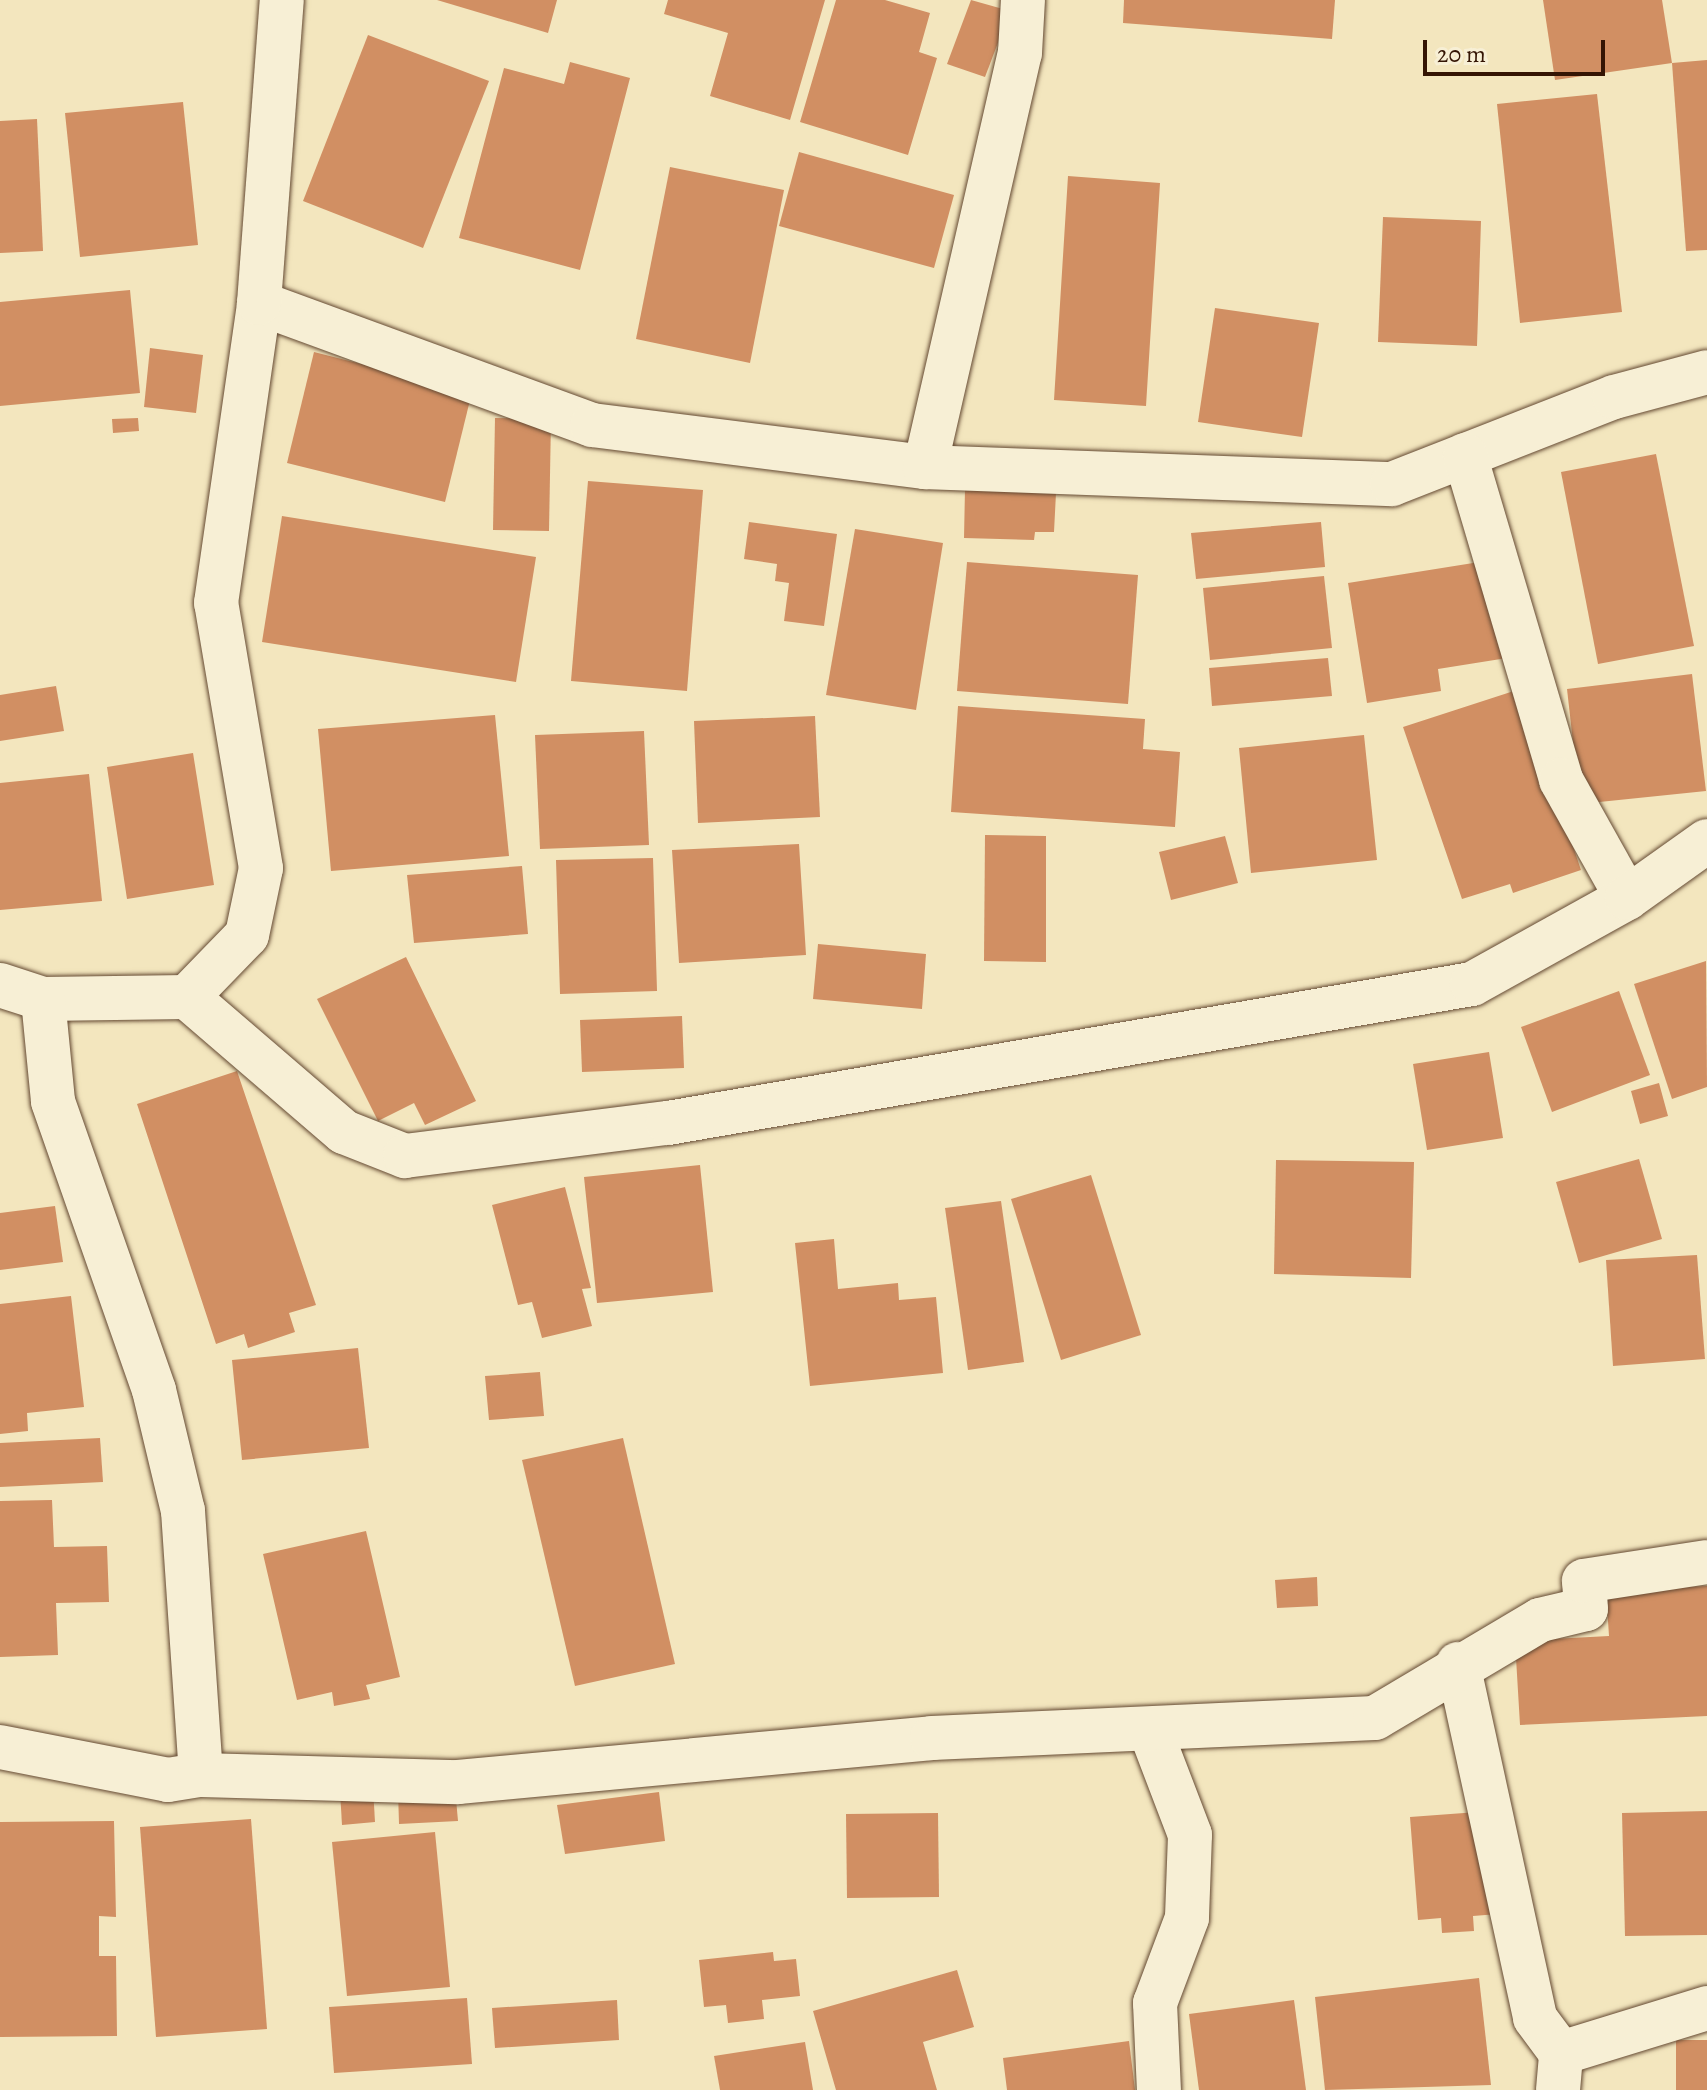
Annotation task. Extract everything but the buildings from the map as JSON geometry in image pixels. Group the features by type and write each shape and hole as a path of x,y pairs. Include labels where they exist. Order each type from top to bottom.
{"street":[{"path":"187,997 247,935 261,868 216,603 259,303 282,0"},
{"path":"925,467 1020,53 1023,0"},
{"path":"259,303 592,425 925,467 1392,484 1614,397 1707,372"},
{"path":"1465,455 1561,780 1627,898"},
{"path":"0,985 43,999 187,997 344,1132 405,1156 668,1123 1472,984 1627,898 1707,841"},
{"path":"43,999 53,1101 154,1390 183,1511 201,1775"},
{"path":"0,1747 168,1780 201,1775 458,1782 932,1738 1375,1718 1458,1664 1540,1620 1586,1609 1584,1581 1707,1562"},
{"path":"1458,1664 1535,2018 1559,2072 1707,2008"},
{"path":"1150,1730 1190,1835 1187,1918 1155,2003 1159,2090"}]}
